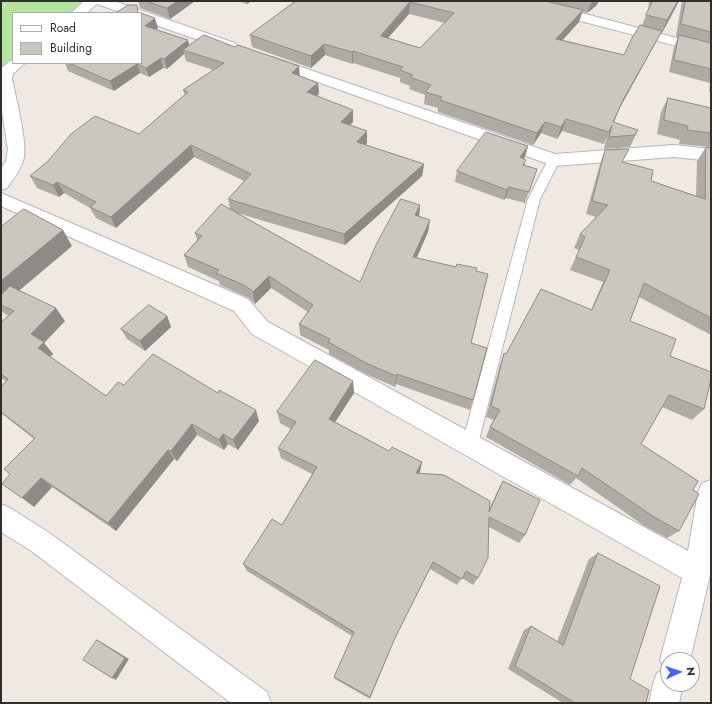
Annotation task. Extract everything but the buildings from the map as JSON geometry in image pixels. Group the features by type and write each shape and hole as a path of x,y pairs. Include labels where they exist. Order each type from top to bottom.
{"street":[{"path":"79,12 92,1"},
{"path":"101,1 133,12"},
{"path":"520,1 711,51"},
{"path":"142,15 246,52"},
{"path":"261,57 554,160 674,151 711,155"},
{"path":"1,184 15,161 17,149 4,74 16,64"},
{"path":"1,199 241,305 260,328 470,444 703,564"},
{"path":"676,652 703,564 711,492"},
{"path":"1,517 39,541 256,703"},
{"path":"664,703 666,692"}],"lane":[{"path":"470,444 534,198 554,160"}],"green space":[{"path":"1,1 88,1 75,12 12,12 12,64 1,74"}]}
